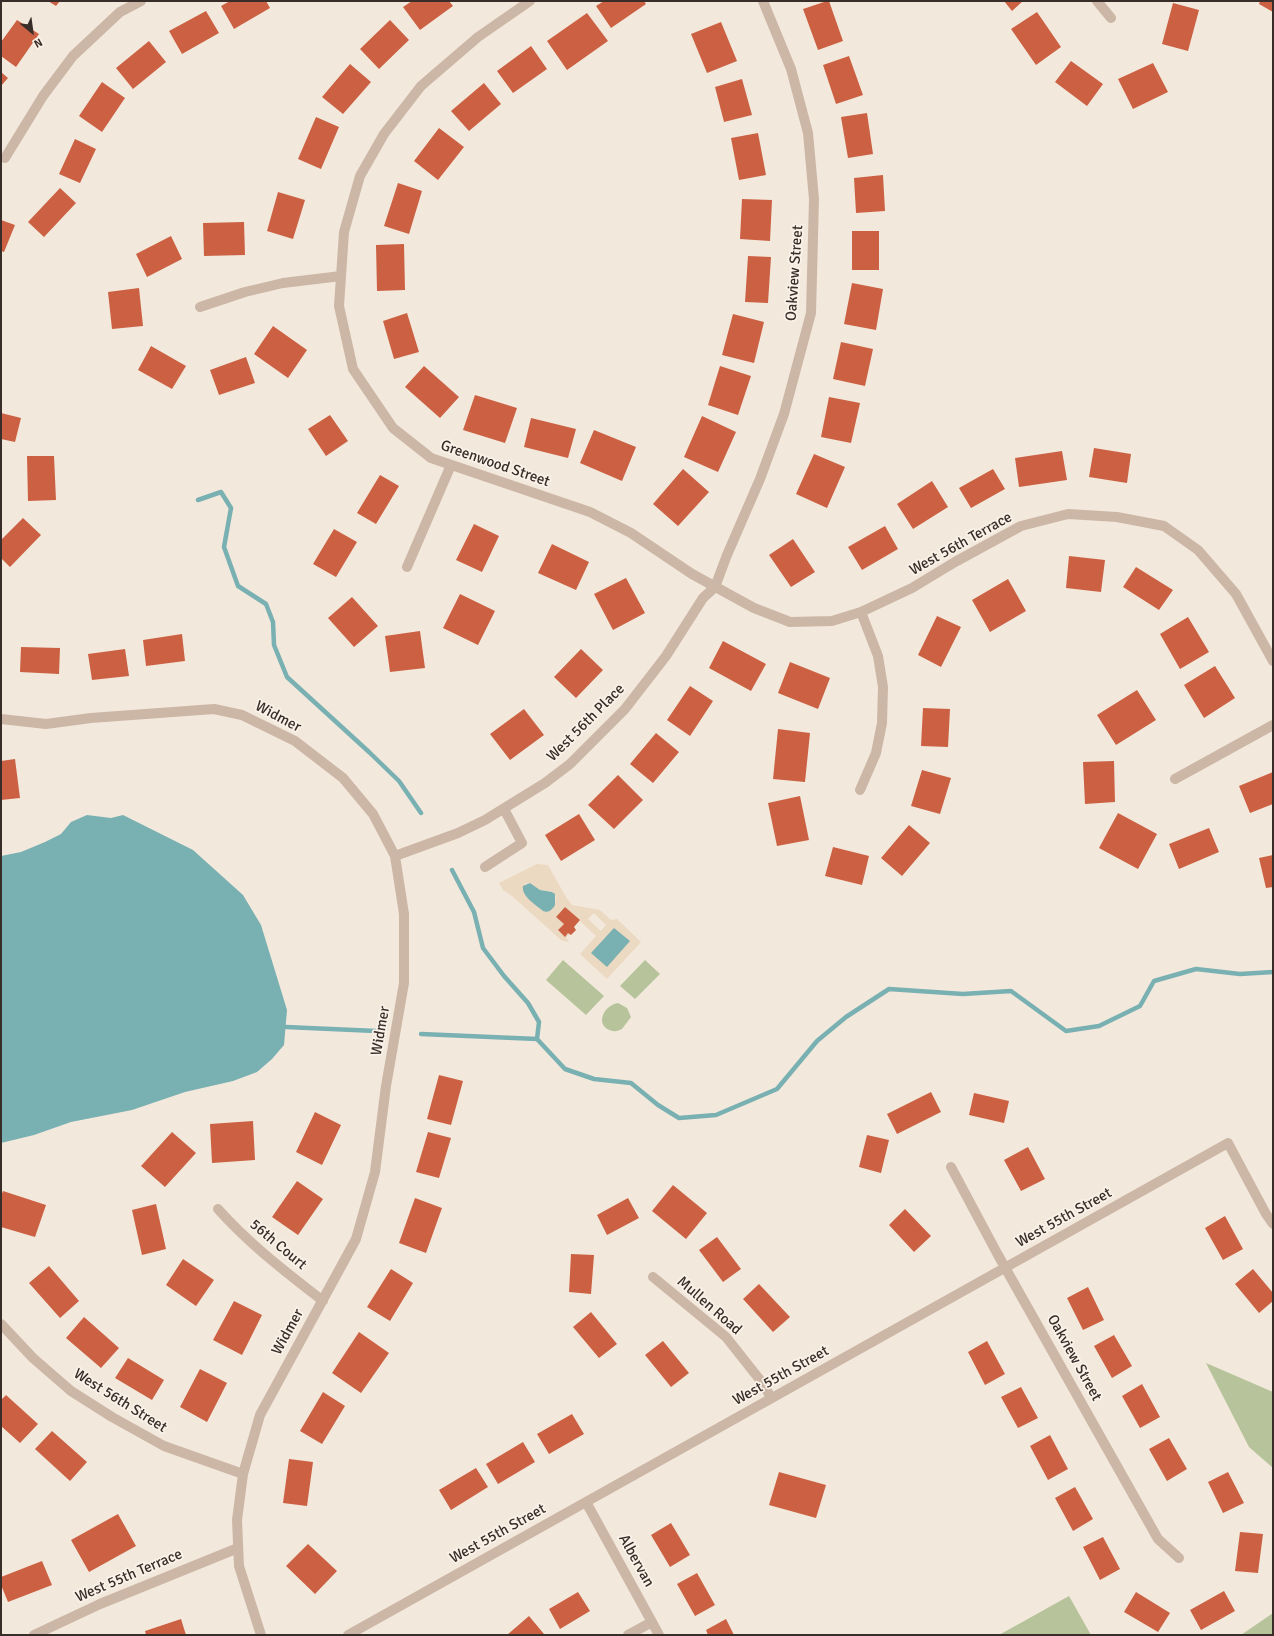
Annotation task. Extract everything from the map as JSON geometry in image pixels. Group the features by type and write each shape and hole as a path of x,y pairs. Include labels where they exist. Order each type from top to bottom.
{"street":[{"path":"5,158 44,96 73,56 120,12 141,1"},
{"name":"Greenwood Street","path":"530,1 478,37 421,86 384,134 360,176 344,232 339,306 353,369 393,428 432,458 590,512 631,533 685,570 715,587"},
{"name":"Oakview Street","path":"715,587 727,555 760,479 784,414 811,312 814,199 808,133 791,69 764,1"},
{"path":"1097,1 1112,18"},
{"path":"200,307 245,292 282,283 341,276"},
{"path":"407,567 451,465"},
{"name":"West 56th Terrace","path":"715,587 754,608 790,622 832,621 861,612 912,588 955,562 1021,526 1068,514 1116,517 1164,526 1198,550 1236,594 1273,661"},
{"name":"West 56th Place","path":"395,856 458,833 504,809 545,783 570,764 624,709 666,656 704,598 715,587"},
{"path":"860,790 876,753 882,723 883,686 878,656 861,612"},
{"name":"Widmer","path":"1,719 46,724 91,718 214,709 242,715 295,741 343,778 373,814 395,856 404,914 404,983 386,1086 375,1172 356,1239 260,1415 243,1474 237,1520 239,1566 261,1635"},
{"path":"1175,779 1273,725"},
{"path":"484,867 522,844 504,809"},
{"name":"West 55th Street","path":"348,1635 1228,1143 1266,1214 1273,1224"},
{"name":"Oakview Street","path":"951,1167 1158,1539 1179,1558"},
{"name":"56th Court","path":"218,1209 240,1233 268,1258 323,1301"},
{"name":"Mullen Road","path":"653,1277 726,1337 764,1385 771,1398"},
{"name":"West 56th Street","path":"1,1324 33,1358 71,1391 112,1417 164,1446 243,1474"},
{"name":"Albervan","path":"586,1502 659,1635"},
{"name":"West 55th Terrace","path":"34,1635 100,1604 238,1548"},
{"path":"628,1635 652,1622"}],"green space":[{"path":"563,960 604,996 586,1015 546,980"},
{"path":"645,960 660,974 635,999 620,986"},
{"path":"618,1003 627,1008 631,1017 622,1029 614,1031 607,1029 604,1026 602,1017 608,1008"},
{"path":"1206,1363 1273,1392 1273,1468 1249,1447"},
{"path":"1069,1596 1091,1635 999,1635"},
{"path":"1273,1613 1273,1635 1241,1635"}],"shaded area":[{"path":"537,864 548,865 572,905 600,910 611,920 617,919 641,942 607,979 580,954 596,936 565,907 556,917 564,924 558,931 564,936 568,933 570,934 566,938 569,941 568,942 561,940 512,896 503,890 499,883","holes":["530,883 540,890 552,892 556,896 555,905 543,911 524,892 525,884","594,913 606,925 601,931 588,919"]}],"water":[{"path":"87,815 111,818 123,815 193,850 243,895 261,925 287,1010 284,1045 272,1059 257,1072 233,1081 185,1092 132,1110 71,1122 34,1135 1,1143 1,856 21,852 45,842 61,834 71,822"},
{"path":"530,883 540,890 555,894 555,905 551,910 547,912 543,911 527,897 524,893 523,886"},
{"path":"614,928 630,941 607,967 591,953"}],"building":[{"path":"48,1 60,1 56,6"},
{"path":"230,1 266,1 270,8 234,29 221,6"},
{"path":"412,1 449,1 453,6 420,30 403,7"},
{"path":"604,1 644,1 646,4 611,28 596,6"},
{"path":"829,1 843,41 818,50 803,9"},
{"path":"1004,1 1023,1 1012,11"},
{"path":"1260,1 1273,1 1273,12 1259,4"},
{"path":"1173,3 1199,10 1188,51 1162,44"},
{"path":"206,11 219,33 182,54 169,31"},
{"path":"1037,12 1061,47 1036,65 1011,29"},
{"path":"587,13 608,41 567,70 547,41"},
{"path":"17,20 39,34 16,67 1,56 1,42"},
{"path":"390,20 409,40 379,69 360,49"},
{"path":"721,22 737,61 707,73 691,34"},
{"path":"149,41 166,62 133,89 116,68"},
{"path":"531,46 547,69 513,93 497,71"},
{"path":"849,56 863,95 836,104 823,65"},
{"path":"1071,61 1103,84 1087,106 1055,82"},
{"path":"1153,63 1168,92 1133,109 1118,79"},
{"path":"350,64 371,82 343,114 322,97"},
{"path":"1,72 8,78 1,86"},
{"path":"742,79 752,115 724,122 715,87"},
{"path":"102,82 125,98 102,132 79,116"},
{"path":"484,83 501,104 469,131 451,111"},
{"path":"867,113 873,154 848,158 841,117"},
{"path":"316,117 339,127 321,169 298,159"},
{"path":"439,128 464,147 438,180 414,161"},
{"path":"758,133 766,175 739,180 731,138"},
{"path":"75,139 96,149 80,183 59,174"},
{"path":"883,175 885,211 856,213 854,178"},
{"path":"398,183 422,191 409,234 384,226"},
{"path":"60,188 76,203 44,237 28,222"},
{"path":"278,192 305,200 293,239 267,231"},
{"path":"742,199 772,200 770,241 740,239"},
{"path":"1,220 15,225 4,252 1,251"},
{"path":"244,222 245,255 204,256 203,223"},
{"path":"852,231 879,231 879,270 852,270"},
{"path":"171,236 182,259 147,277 136,254"},
{"path":"404,244 405,290 377,291 376,245"},
{"path":"748,256 771,257 768,303 745,302"},
{"path":"852,283 883,289 876,330 844,324"},
{"path":"139,288 143,326 112,329 108,292"},
{"path":"407,313 419,352 394,359 383,321"},
{"path":"733,314 764,322 754,363 722,355"},
{"path":"273,326 307,350 288,378 254,354"},
{"path":"841,342 873,349 865,386 833,379"},
{"path":"151,346 186,366 172,389 138,370"},
{"path":"246,357 255,383 219,395 210,370"},
{"path":"424,366 459,397 440,418 405,387"},
{"path":"720,366 751,376 738,415 708,405"},
{"path":"475,395 517,408 505,443 463,430"},
{"path":"829,397 860,403 851,443 821,437"},
{"path":"1,413 21,418 15,442 1,439"},
{"path":"330,415 348,441 326,456 308,429"},
{"path":"702,416 736,432 718,472 684,457"},
{"path":"531,418 576,429 568,458 524,447"},
{"path":"594,430 636,447 622,481 580,463"},
{"path":"1094,448 1131,454 1127,483 1089,477"},
{"path":"1062,451 1067,480 1019,487 1015,458"},
{"path":"814,454 845,467 827,508 796,494"},
{"path":"27,456 54,456 56,500 28,501"},
{"path":"683,469 709,492 678,526 653,504"},
{"path":"993,469 1005,489 971,508 959,488"},
{"path":"380,475 399,486 376,524 357,513"},
{"path":"932,481 948,507 913,529 897,504"},
{"path":"23,518 41,535 10,567 1,558 1,540"},
{"path":"474,524 499,536 482,572 456,560"},
{"path":"885,526 898,549 862,570 848,547"},
{"path":"334,529 357,542 336,577 313,564"},
{"path":"793,539 815,572 791,587 769,555"},
{"path":"552,544 589,562 576,590 538,573"},
{"path":"1069,556 1105,560 1101,592 1066,588"},
{"path":"1136,567 1173,590 1159,610 1123,587"},
{"path":"626,578 645,613 613,630 594,594"},
{"path":"1008,579 1026,611 990,632 972,600"},
{"path":"460,594 495,611 478,645 443,628"},
{"path":"352,597 378,626 354,647 328,618"},
{"path":"937,616 961,627 941,667 918,655"},
{"path":"1188,617 1209,652 1180,669 1160,634"},
{"path":"420,631 425,668 390,672 385,636"},
{"path":"182,634 185,661 146,666 143,640"},
{"path":"723,641 766,664 751,691 709,668"},
{"path":"21,647 60,648 59,674 20,672"},
{"path":"125,649 129,676 92,680 88,654"},
{"path":"581,649 603,670 576,698 554,677"},
{"path":"790,662 830,678 818,709 778,693"},
{"path":"1215,666 1235,698 1204,718 1184,685"},
{"path":"690,686 713,701 690,736 667,720"},
{"path":"1137,690 1156,720 1116,745 1097,715"},
{"path":"923,708 950,709 948,747 921,746"},
{"path":"524,709 544,735 510,760 490,734"},
{"path":"778,729 810,733 805,782 773,779"},
{"path":"656,733 679,752 653,783 630,764"},
{"path":"15,759 20,798 1,800 1,761"},
{"path":"1114,761 1115,802 1085,804 1083,762"},
{"path":"922,770 951,778 940,814 911,806"},
{"path":"1273,772 1273,804 1250,813 1239,786"},
{"path":"618,775 643,800 614,829 588,805"},
{"path":"800,796 809,840 777,846 768,803"},
{"path":"1118,813 1157,834 1138,869 1099,848"},
{"path":"579,814 595,840 561,861 545,835"},
{"path":"909,825 930,843 902,876 881,858"},
{"path":"1209,828 1219,852 1179,869 1169,844"},
{"path":"833,847 869,856 862,885 825,876"},
{"path":"1273,855 1273,887 1266,888 1259,858"},
{"path":"565,907 580,920 574,927 576,930 571,935 568,933 565,937 558,930 564,924 556,917"},
{"path":"439,1075 463,1081 451,1125 427,1119"},
{"path":"931,1092 941,1112 897,1134 887,1114"},
{"path":"974,1093 1009,1101 1004,1123 969,1115"},
{"path":"315,1112 341,1125 322,1165 296,1152"},
{"path":"253,1121 255,1160 212,1163 210,1124"},
{"path":"172,1132 196,1153 165,1187 141,1166"},
{"path":"428,1132 451,1138 439,1178 416,1172"},
{"path":"867,1135 889,1140 881,1173 859,1167"},
{"path":"1028,1147 1045,1179 1021,1191 1004,1160"},
{"path":"297,1181 323,1199 298,1235 272,1217"},
{"path":"673,1185 707,1213 686,1239 652,1211"},
{"path":"3,1191 46,1205 35,1237 1,1227 1,1196"},
{"path":"415,1198 442,1208 426,1253 399,1243"},
{"path":"628,1198 639,1218 607,1235 597,1215"},
{"path":"156,1204 166,1249 142,1255 132,1210"},
{"path":"905,1209 931,1236 914,1252 889,1225"},
{"path":"1225,1216 1243,1249 1223,1260 1205,1228"},
{"path":"717,1237 741,1269 723,1282 699,1250"},
{"path":"571,1254 594,1255 591,1294 569,1292"},
{"path":"183,1259 214,1280 196,1306 166,1285"},
{"path":"49,1266 79,1301 60,1318 29,1283"},
{"path":"391,1269 413,1283 390,1321 367,1307"},
{"path":"1253,1269 1273,1293 1273,1301 1259,1313 1235,1284"},
{"path":"759,1284 790,1317 773,1332 743,1299"},
{"path":"1088,1287 1104,1320 1083,1330 1067,1298"},
{"path":"234,1301 262,1315 242,1355 213,1340"},
{"path":"591,1312 617,1344 599,1358 573,1327"},
{"path":"84,1317 119,1348 101,1368 66,1338"},
{"path":"359,1332 389,1353 361,1393 332,1373"},
{"path":"1114,1335 1132,1366 1112,1378 1094,1346"},
{"path":"663,1341 689,1373 671,1387 645,1355"},
{"path":"987,1341 1005,1374 985,1385 968,1352"},
{"path":"128,1358 164,1380 152,1400 115,1378"},
{"path":"200,1369 227,1383 207,1422 180,1407"},
{"path":"1142,1384 1160,1417 1140,1428 1122,1396"},
{"path":"1021,1387 1038,1418 1018,1428 1001,1397"},
{"path":"323,1392 345,1406 322,1444 300,1431"},
{"path":"6,1395 38,1424 20,1443 1,1426 1,1400"},
{"path":"572,1414 584,1434 549,1454 537,1434"},
{"path":"52,1431 87,1462 70,1481 35,1449"},
{"path":"1050,1435 1068,1469 1048,1480 1030,1446"},
{"path":"1169,1438 1187,1469 1167,1481 1149,1449"},
{"path":"523,1442 535,1462 498,1484 486,1464"},
{"path":"289,1459 313,1462 307,1506 283,1503"},
{"path":"476,1468 488,1487 451,1510 439,1490"},
{"path":"779,1472 826,1485 816,1518 769,1505"},
{"path":"1228,1472 1244,1503 1223,1513 1208,1482"},
{"path":"1075,1487 1093,1519 1073,1531 1055,1498"},
{"path":"118,1514 136,1546 89,1572 71,1540"},
{"path":"671,1523 690,1555 670,1567 651,1535"},
{"path":"1240,1532 1263,1534 1258,1573 1235,1571"},
{"path":"1103,1537 1120,1569 1100,1580 1083,1547"},
{"path":"308,1544 337,1571 315,1594 286,1566"},
{"path":"42,1561 52,1585 8,1602 1,1585 1,1577"},
{"path":"697,1573 715,1605 695,1616 677,1584"},
{"path":"1224,1591 1235,1611 1201,1630 1190,1610"},
{"path":"578,1592 590,1611 560,1629 549,1609"},
{"path":"1136,1592 1170,1613 1158,1632 1124,1612"},
{"path":"529,1616 544,1634 507,1635"},
{"path":"181,1619 186,1635 146,1635 145,1631"},
{"path":"726,1619 734,1635 708,1635 706,1630"}],"waterway":[{"path":"198,500 221,492 231,508 224,547 238,586 266,604 273,622 274,645 287,677 399,781 421,813"},
{"path":"452,870 474,912 483,948 504,976 528,1003 539,1022 537,1039"},
{"path":"421,1034 537,1039 565,1069 594,1079 631,1083 658,1105 679,1118 716,1115 777,1089 817,1041 846,1017 889,989 963,994 1011,991 1066,1031 1099,1026 1140,1006 1154,981 1196,969 1240,974 1273,972"},
{"path":"286,1027 376,1031"}]}
